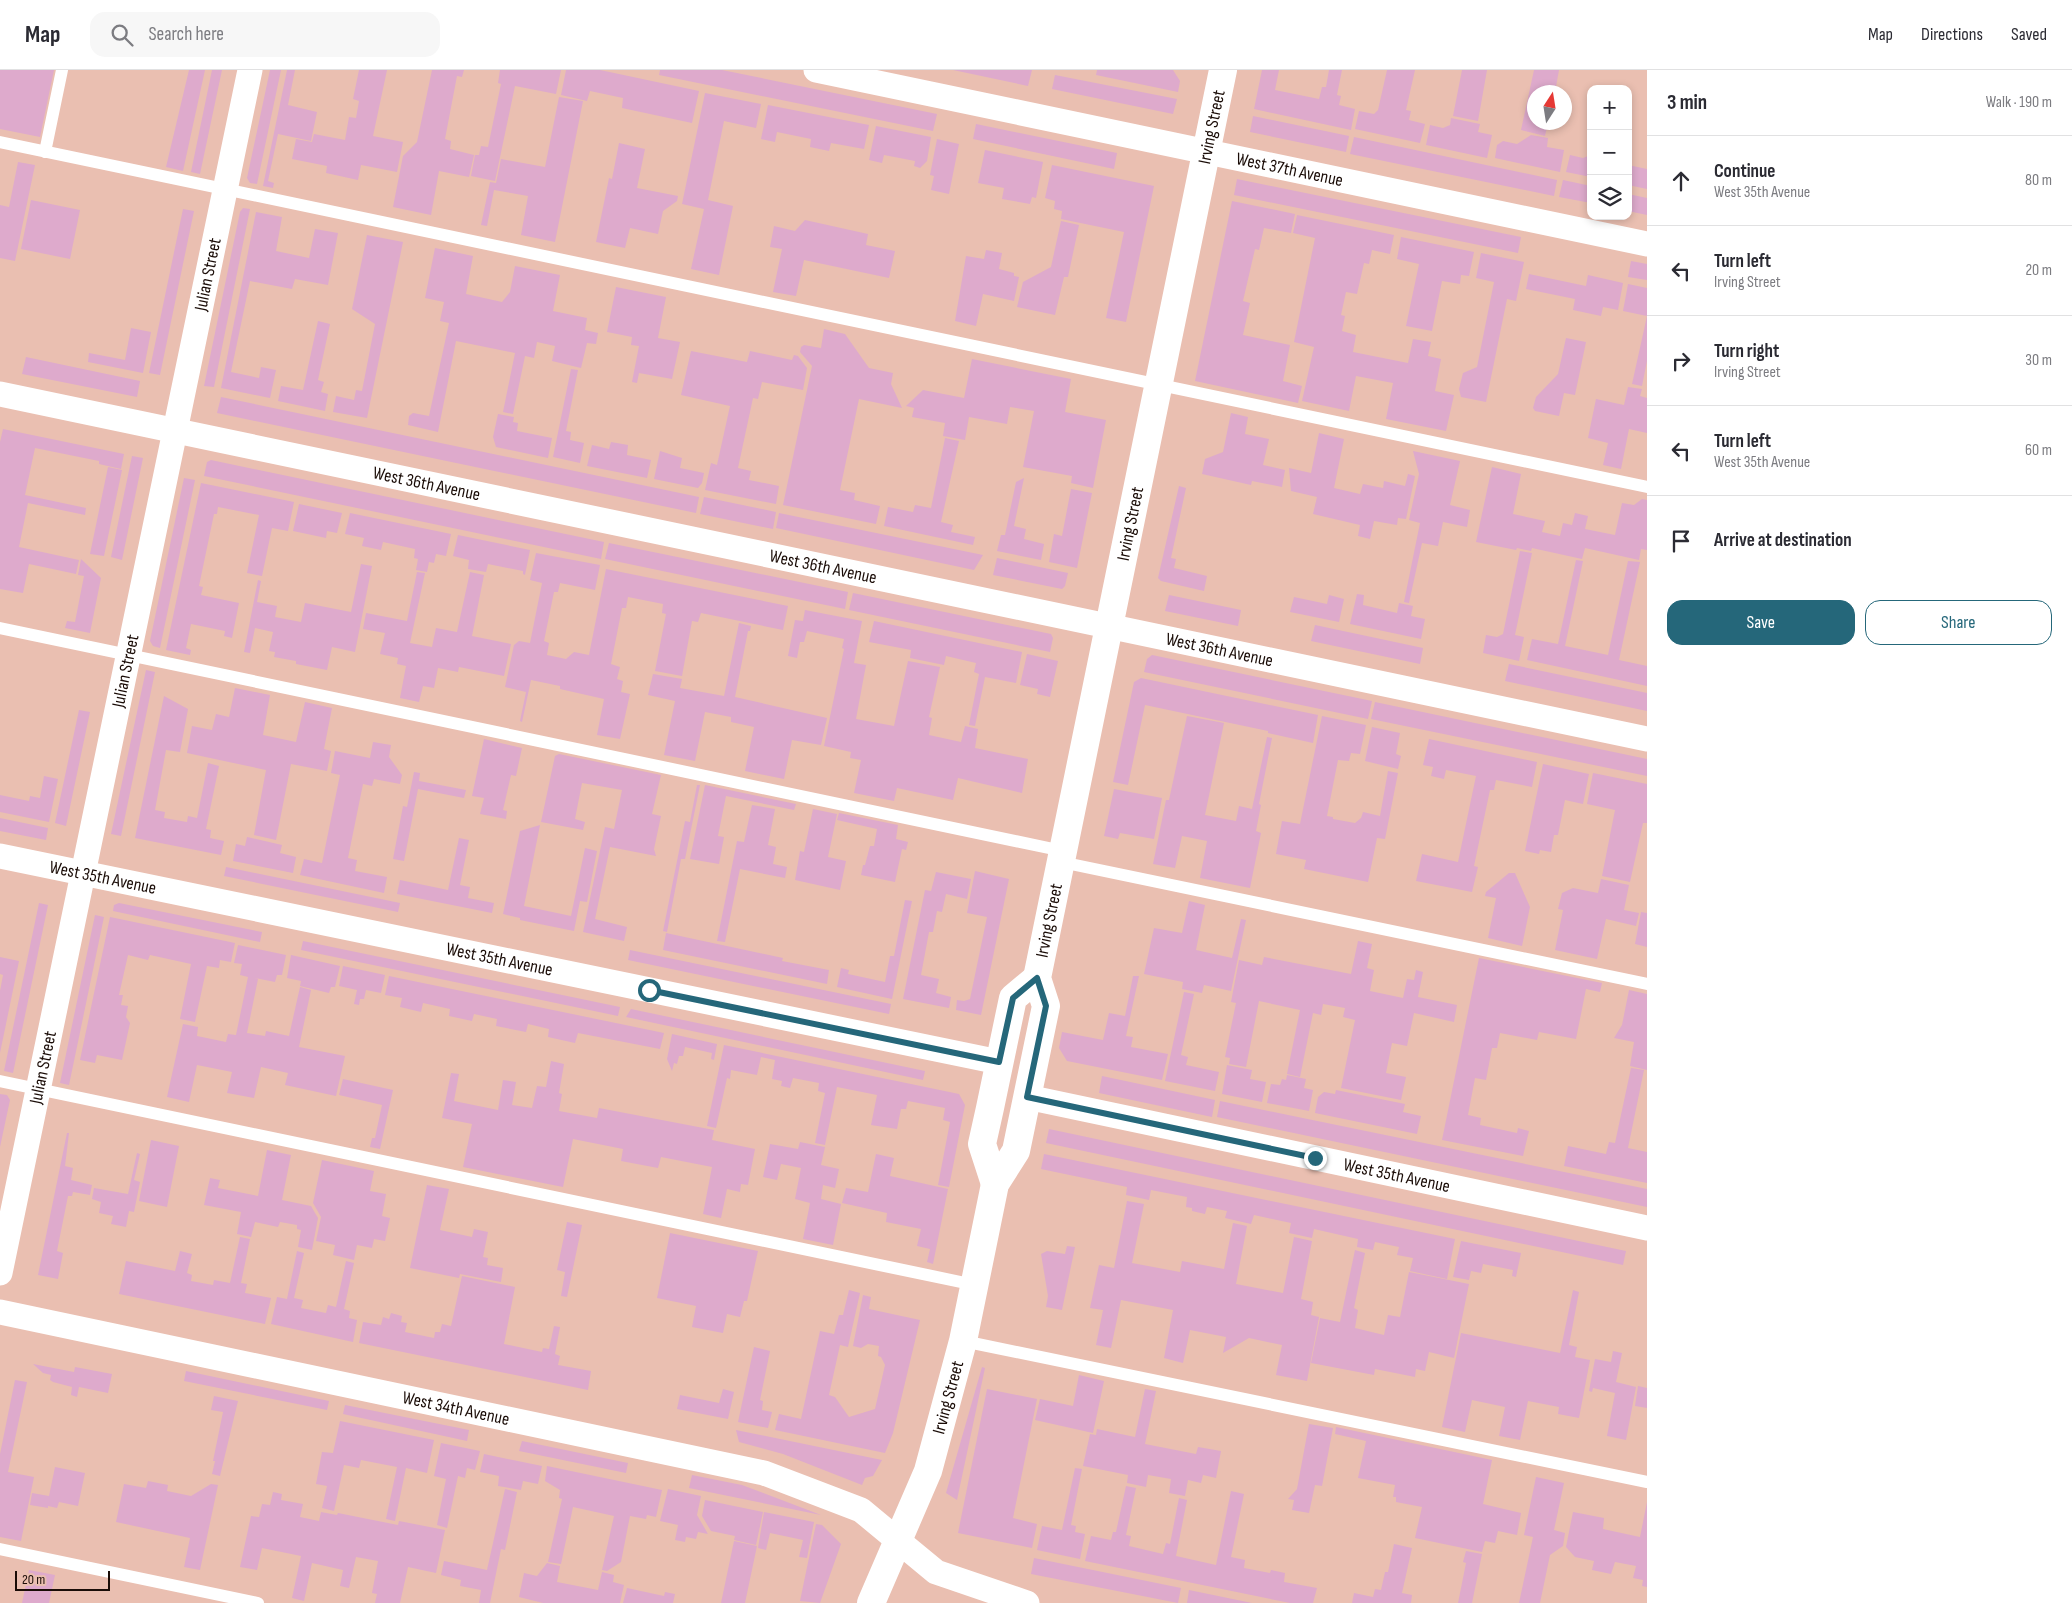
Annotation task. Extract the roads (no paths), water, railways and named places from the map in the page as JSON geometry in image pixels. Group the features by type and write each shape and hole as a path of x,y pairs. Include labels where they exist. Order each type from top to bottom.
{"main road":[{"name":"Irving Street","path":"871,1603 928,1472 963,1340 995,1184 1016,1151 1046,1006 1037,978 1223,70"},
{"name":"Irving Street","path":"995,1184 982,1144 1013,998 1037,978"}],"street":[{"name":"Julian Street","path":"0,1273 250,70"},
{"name":"West 37th Avenue","path":"816,70 1647,244"},
{"name":"West 36th Avenue","path":"0,394 1647,739"},
{"name":"West 35th Avenue","path":"0,856 999,1062"},
{"name":"West 35th Avenue","path":"1027,1097 1647,1228"},
{"name":"West 34th Avenue","path":"0,1312 764,1473 861,1510 936,1572 1027,1603"}],"lane":[{"path":"45,152 62,70"},
{"path":"0,142 1647,487"},
{"path":"0,628 1062,856 1647,984"},
{"path":"0,1082 974,1285"},
{"path":"963,1340 1647,1482"},
{"path":"0,1549 258,1603"}]}
